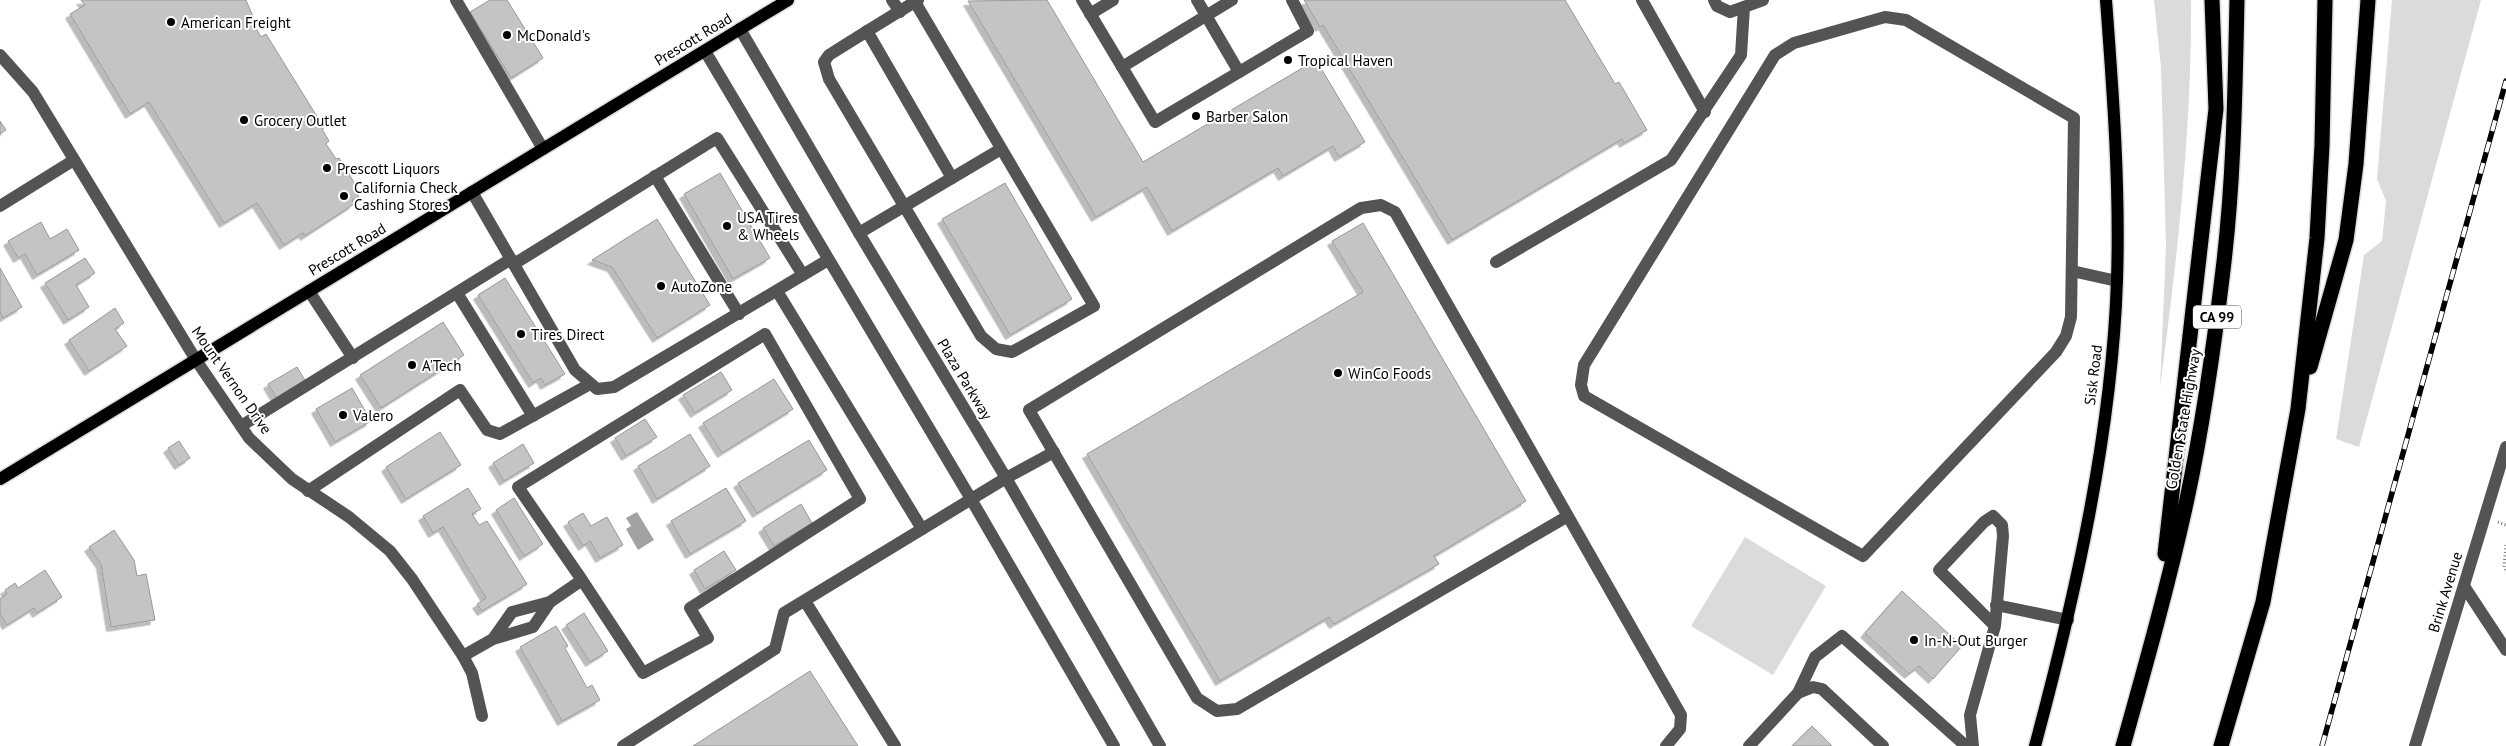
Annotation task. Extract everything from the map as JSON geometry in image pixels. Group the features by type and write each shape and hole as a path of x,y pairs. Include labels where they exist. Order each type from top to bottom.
{"highway":[{"path":"2156,630 2187,375 2216,109 2212,0"},
{"name":"Golden State Highway","path":"2123,746 2156,630 2187,498 2208,376 2223,269 2232,166 2237,0"},
{"path":"2221,746 2263,602 2298,409 2317,238 2322,145 2325,0"},
{"path":"2298,409 2346,240 2356,164 2368,0"}],"main road":[{"name":"Prescott Road","path":"0,479 788,0"},
{"name":"Sisk Road","path":"2035,746 2068,620 2102,434 2112,360 2117,281 2117,172 2106,0"}],"street":[{"path":"456,0 543,149"},
{"path":"892,0 900,12"},
{"path":"1082,0 1155,122 1308,31 1292,0"},
{"path":"1090,14 1114,0"},
{"path":"1197,0 1239,72"},
{"path":"1122,67 1232,0"},
{"path":"1642,0 1705,112"},
{"path":"1714,0 1717,6 1730,12 1763,0"},
{"path":"917,1 1001,149 1094,306 1012,352 996,349 981,336 829,80 824,62 829,55 917,1"},
{"path":"1496,262 1671,160 1705,112 1741,55 1744,7"},
{"path":"1885,16 1906,20 2074,118 2072,271 2071,317 2066,336 2056,352 1863,556 1584,396 1581,384 1584,365 1775,55 1794,43 1885,16"},
{"name":"Plaza Parkway","path":"740,29 859,233 1006,478 1160,746"},
{"path":"867,31 952,178"},
{"path":"705,50 971,499 1114,746"},
{"name":"Mount Vernon Drive","path":"0,55 33,92 196,360 241,426 273,463 308,491 349,517 390,550 412,579 463,656 472,673 482,716"},
{"path":"241,426 457,293 513,262 717,138 803,276"},
{"path":"859,233 1001,149"},
{"path":"0,206 74,160"},
{"path":"655,176 739,314"},
{"path":"472,192 575,370 597,389 614,387 828,260"},
{"path":"1568,516 1237,709 1218,711 1198,698 1029,410 1361,208 1381,205 1395,212 1568,516 1681,715 1680,729 1666,746"},
{"path":"2072,271 2117,281"},
{"path":"309,291 353,358"},
{"path":"777,291 922,529"},
{"path":"457,293 533,416"},
{"path":"765,334 860,499 690,608 708,638 643,673 582,580 518,488 765,334"},
{"path":"308,491 460,390 487,430 500,434 590,384"},
{"name":"Brink Avenue","path":"2414,746 2506,447"},
{"path":"623,746 775,649 784,613 1006,478 1054,452"},
{"path":"1973,746 1970,715 1995,626 2003,536 2002,525 1993,516 1984,522 1939,570 1995,626"},
{"path":"493,639 512,612 550,602 582,580"},
{"path":"2464,586 2506,650"},
{"path":"805,601 895,746"},
{"path":"463,656 493,639 533,627 550,602"},
{"path":"1996,606 2068,620"},
{"path":"1749,746 1798,693 1816,658 1842,636 1966,746"},
{"path":"1798,693 1813,687 1822,689 1884,746"}],"path":[{"path":"2506,546 2504,567 2506,570"}],"shaded area":[{"path":"2154,0 2191,0 2191,49 2186,146 2172,291 2160,388 2166,246 2161,67"},
{"path":"2392,0 2481,0 2359,447 2336,439 2364,255 2382,241 2386,201 2377,179"},
{"path":"637,512 654,540 638,550 626,529 631,526 626,518"},
{"path":"1745,537 1826,586 1773,675 1691,626"}],"building":[{"path":"81,0 246,0 255,21 253,23 261,37 266,34 324,128 322,129 329,141 326,144 336,159 339,158 357,187 354,189 359,197 352,200 354,204 305,236 303,233 284,245 257,203 224,223 149,102 130,114 70,14 85,5"},
{"name":"McDonald's","path":"490,0 507,0 543,58 511,78 470,12"},
{"path":"1047,0 1143,162 1316,60 1365,142 1339,157 1333,146 1283,176 1278,168 1172,231 1147,187 1096,217 968,1"},
{"path":"1304,0 1565,0 1615,84 1619,82 1647,130 1624,143 1622,139 1452,240 1323,25 1320,27"},
{"path":"0,121 6,130 0,134"},
{"name":"USA Tires & Wheels","path":"720,173 770,258 733,279 684,194"},
{"path":"1005,183 1072,299 1010,335 942,219"},
{"name":"AutoZone","path":"657,219 710,305 657,338 612,267 592,260"},
{"path":"41,222 50,239 67,229 79,250 37,275 25,254 18,258 8,241"},
{"name":"WinCo Foods","path":"1363,223 1526,501 1434,556 1439,564 1334,624 1329,617 1220,681 1087,454 1363,292 1332,241"},
{"path":"85,258 95,273 76,285 89,307 68,320 45,283"},
{"path":"0,268 22,307 3,318 0,312"},
{"name":"Tires Direct","path":"505,278 565,374 545,385 541,378 533,383 478,295"},
{"path":"115,308 124,323 115,329 127,346 89,371 69,340"},
{"name":"A'Tech","path":"443,322 464,355 381,408 360,375"},
{"path":"297,367 309,387 280,404 268,384"},
{"path":"721,372 732,390 695,413 683,395"},
{"path":"774,379 793,409 722,453 703,423"},
{"name":"Valero","path":"352,388 371,421 335,442 316,409"},
{"path":"645,419 657,437 626,456 615,438"},
{"path":"440,432 461,465 406,499 386,467"},
{"path":"690,434 710,466 657,499 638,466"},
{"path":"809,440 827,470 757,513 738,483"},
{"path":"179,441 190,458 179,465 168,448"},
{"path":"523,444 534,463 504,481 493,463"},
{"path":"468,488 481,509 472,514 479,525 487,521 527,584 482,611 477,604 486,598 443,527 433,533 423,516"},
{"path":"726,488 746,521 690,554 671,521"},
{"path":"514,498 543,544 524,556 496,510"},
{"path":"801,504 812,523 774,546 763,528"},
{"path":"583,513 591,526 607,517 623,545 600,558 590,541 583,546 568,522"},
{"path":"114,530 134,560 137,576 146,574 155,620 111,627 101,564 89,547"},
{"path":"724,551 736,570 705,589 694,570"},
{"path":"45,570 62,597 37,613 34,608 7,625 0,614 0,599 7,594 5,590 15,583 18,588"},
{"name":"In-N-Out Burger","path":"1902,591 1962,646 1933,679 1919,666 1909,674 1865,633"},
{"path":"584,613 608,651 590,662 566,625"},
{"path":"556,626 568,646 565,648 587,688 592,685 600,700 562,721 520,647"},
{"path":"810,671 858,746 693,746"},
{"path":"1812,726 1832,746 1792,746"}],"railway":[{"path":"2322,746 2506,81"}],"place":[{"name":"American Freight","path":"171,22"},
{"name":"McDonald's","path":"507,35"},
{"name":"Tropical Haven","path":"1288,60"},
{"name":"Barber Salon","path":"1196,116"},
{"name":"Grocery Outlet","path":"244,120"},
{"name":"Prescott Liquors","path":"327,168"},
{"name":"California Check Cashing Stores","path":"344,196"},
{"name":"USA Tires & Wheels","path":"727,226"},
{"name":"AutoZone","path":"661,286"},
{"name":"Tires Direct","path":"521,334"},
{"name":"A'Tech","path":"412,365"},
{"name":"WinCo Foods","path":"1338,373"},
{"name":"Valero","path":"343,415"},
{"name":"In-N-Out Burger","path":"1914,640"}]}
